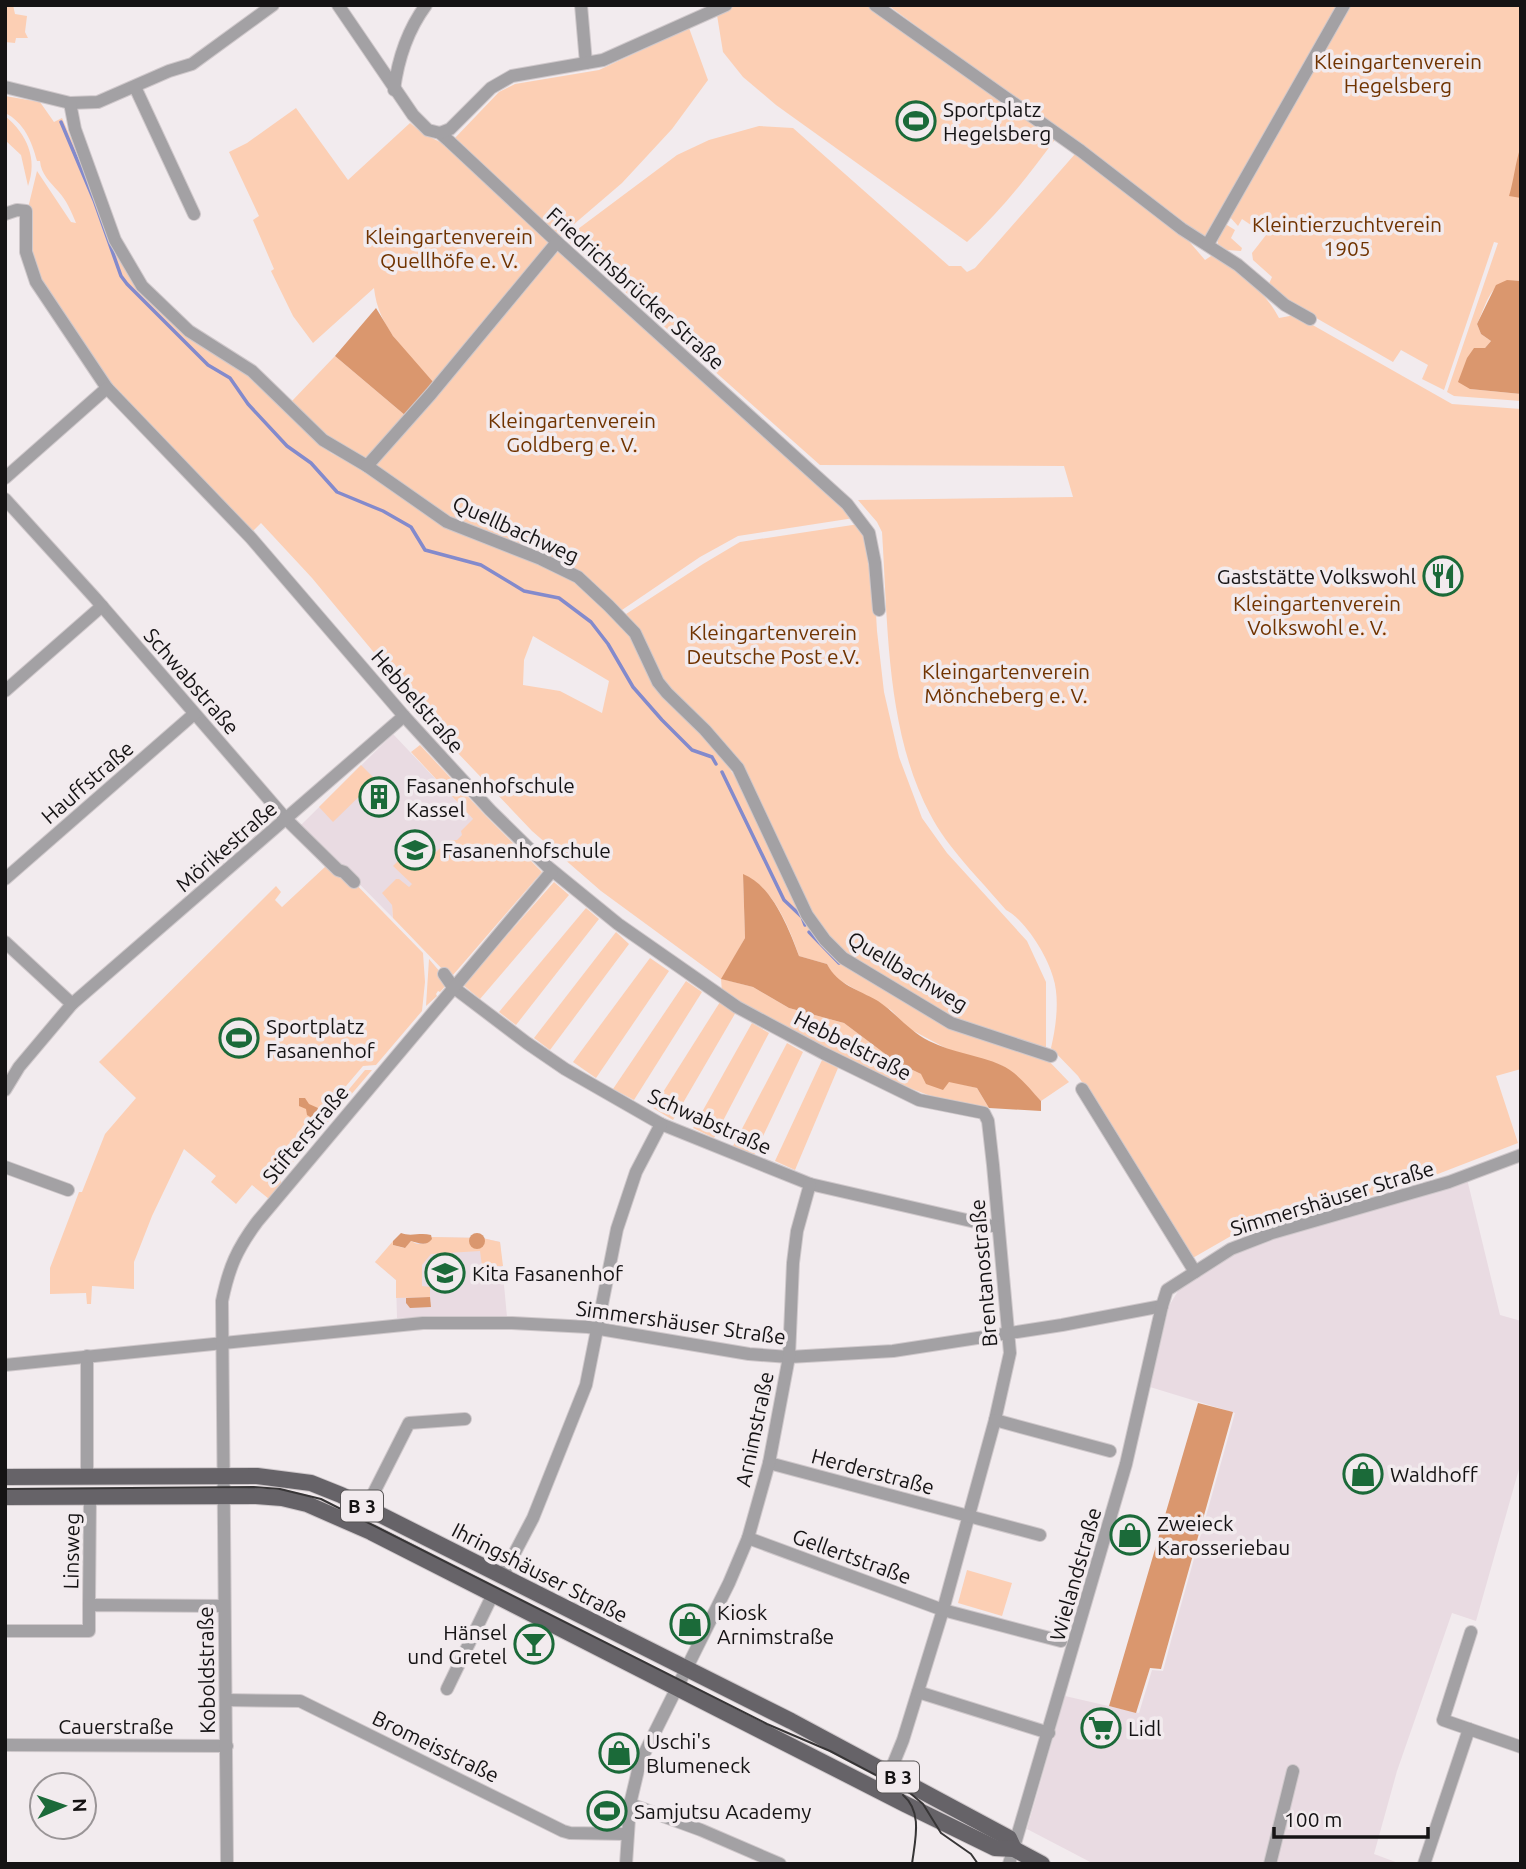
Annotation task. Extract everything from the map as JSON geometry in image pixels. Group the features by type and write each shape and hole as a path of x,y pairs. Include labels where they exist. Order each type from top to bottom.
{"main road":[{"name":"Ihringshäuser Straße","path":"5,1477 225,1475 282,1477 311,1483 366,1508 890,1772 1009,1838 1012,1857"},
{"name":"Ihringshäuser Straße","path":"5,1497 256,1496 307,1504 371,1532 1012,1857 1042,1864"}],"street":[{"path":"5,87 71,103 97,102 192,64 273,5"},
{"name":"Friedrichsbrücker Straße","path":"338,5 394,90 428,130 440,133 847,504 869,533 879,610"},
{"path":"394,90 399,60 408,33 426,5"},
{"path":"582,5 586,63"},
{"path":"440,133 450,129 500,81 512,76 586,63 619,54 726,5"},
{"path":"874,5 1080,151 1182,229 1238,265 1284,305 1310,319"},
{"path":"1208,244 1343,5"},
{"path":"135,87 194,214"},
{"name":"Quellbachweg","path":"71,103 75,129 115,240 142,286 189,331 252,371 323,440 367,466 447,522 541,559 578,577 635,633 658,682 738,768 807,915 825,940 843,958 951,1023 1051,1056"},
{"name":"Hebbelstraße","path":"5,214 16,210 26,211 26,252 36,282 107,388 251,538 404,716 490,810 552,871 618,924 737,1007 919,1100 984,1113 988,1121"},
{"path":"367,466 431,394 557,242"},
{"path":"5,478 107,388"},
{"name":"Schwabstraße","path":"5,499 102,606 286,819 354,882"},
{"path":"5,691 102,606"},
{"name":"Hauffstraße","path":"5,879 194,714"},
{"name":"Mörikestraße","path":"5,1090 19,1067 72,1004 404,716"},
{"name":"Stifterstraße","path":"225,1475 222,1300 228,1269 240,1244 552,871"},
{"path":"5,943 72,1004"},
{"name":"Schwabstraße","path":"444,974 453,987 565,1069 661,1124 810,1184 997,1227"},
{"path":"1082,1089 1195,1272"},
{"name":"Brentanostraße","path":"890,1772 903,1740 943,1610 995,1420 1010,1353 988,1121"},
{"path":"502,1577 533,1518 586,1385 617,1229 636,1172 661,1124"},
{"name":"Simmershäuser Straße","path":"5,1365 423,1323 512,1323 596,1328 749,1354 789,1357 892,1351 1162,1306 1167,1290 1231,1249 1272,1233 1449,1182 1521,1155"},
{"path":"5,1167 68,1190"},
{"name":"Arnimstraße","path":"626,1864 630,1804 640,1762 729,1583 748,1538 769,1463 789,1357 797,1231 810,1184"},
{"name":"Wielandstraße","path":"1012,1857 1130,1451 1162,1306"},
{"path":"87,1356 87,1475"},
{"path":"366,1508 409,1423 466,1419"},
{"path":"995,1420 1110,1451"},
{"name":"Herderstraße","path":"769,1463 968,1515"},
{"name":"Koboldstraße","path":"225,1475 227,1864"},
{"name":"Linsweg","path":"5,1630 89,1631 90,1497"},
{"path":"968,1515 1040,1535"},
{"name":"Gellertstraße","path":"748,1538 943,1610"},
{"path":"447,1689 493,1594"},
{"path":"89,1605 224,1606"},
{"path":"943,1610 1061,1642"},
{"path":"1471,1632 1443,1720 1517,1745"},
{"path":"918,1692 1049,1733"},
{"name":"Bromeisstraße","path":"226,1700 300,1701 563,1831 627,1834"},
{"path":"1424,1864 1469,1729"},
{"name":"Cauerstraße","path":"5,1745 227,1746"},
{"path":"1270,1864 1293,1771"},
{"path":"630,1804 702,1830 780,1864"}],"shaded area":[{"path":"1521,146 1521,198 1509,196"},
{"path":"1507,280 1521,281 1521,394 1470,389 1458,382 1467,358 1474,348 1485,348 1491,341 1481,334 1477,324 1496,285"},
{"path":"376,308 393,336 434,383 406,416 335,356"},
{"name":"Fasanenhofschule","path":"393,734 476,822 392,905 393,918 301,825"},
{"path":"743,874 763,888 771,898 785,921 799,956 827,964 842,982 878,1001 929,1041 1007,1068 1041,1101 1041,1111 989,1108 977,1088 949,1082 943,1090 926,1084 921,1074 896,1062 844,1023 789,1008 753,987 721,979 745,938"},
{"path":"299,1098 305,1098 309,1104 318,1108 318,1116 312,1118 307,1115 306,1109 299,1106"},
{"path":"1467,1179 1500,1315 1521,1321 1521,1462 1476,1621 1452,1613 1397,1771 1374,1854 1401,1864 1094,1864 1027,1829 1065,1696 1139,1713 1152,1670 1163,1671 1235,1413 1150,1387 1169,1306 1181,1286 1234,1250"},
{"path":"401,1233 427,1234 431,1235 432,1239 425,1244 411,1241 405,1248 393,1245 393,1241"},
{"path":"477,1233 483,1235 483,1247 477,1249 471,1247 469,1241 471,1235"},
{"name":"Kita Fasanenhof","path":"430,1237 482,1238 500,1242 507,1317 397,1318 396,1280 375,1262"},
{"path":"430,1297 431,1307 410,1308 406,1303 406,1298"},
{"path":"1198,1403 1233,1412 1161,1669 1150,1668 1136,1713 1109,1706"}],"green space":[{"path":"5,5 13,5 15,14 27,16 25,32 28,38 16,38 15,43 5,42"},
{"name":"Sportplatz Hegelsberg","path":"737,5 869,5 1056,138 1014,192 967,242 776,105 743,77 723,52 717,15"},
{"path":"888,5 1337,5 1207,236 1204,237 1184,225"},
{"path":"1348,5 1521,5 1521,281 1503,283 1496,287 1488,299 1477,324 1481,334 1491,341 1485,348 1470,389 1521,394 1521,401 1454,396 1447,392 1498,243 1494,242 1444,390 1422,379 1428,365 1401,350 1393,362 1297,307 1268,286 1272,277 1253,260 1252,253 1266,235 1242,219 1238,226 1229,216"},
{"name":"Kleingartenverein Quellhöfe e. V.","path":"689,28 708,80 672,129 622,183 559,237 454,139 499,92 515,84 599,70"},
{"path":"5,96 40,102 54,122 62,118 140,291 246,373 331,453 356,466 445,525 542,563 577,581 634,636 657,686 725,761 749,800 813,930 948,1026 1045,1057 1069,1082 1041,1101 1019,1078 1001,1065 953,1052 908,1028 891,1010 834,977 827,964 799,956 791,933 771,898 763,888 743,875 745,938 722,979 753,987 789,1008 844,1023 896,1062 921,1074 977,1088 989,1108 943,1100 885,1077 722,992 721,979 601,891 532,831 455,750 312,578 261,523 252,532 111,385 40,279 31,254 29,204 37,171 71,222 76,223 64,199 44,174 26,133 5,113","holes":["533,636 609,681 602,713 560,691 523,685 524,660"]},
{"path":"296,108 348,180 410,123 424,134 448,146 552,242 434,383 388,328 381,316 374,288 313,343 293,316 271,271 274,269 253,220 259,216 229,152 247,143"},
{"path":"5,116 25,139 31,157 28,186 21,155 5,140"},
{"path":"759,126 793,128 949,266 961,266 967,272 975,268 1075,154 1181,232 1205,260 1214,254 1242,275 1266,298 1279,318 1295,315 1452,404 1521,409 1521,1069 1496,1076 1518,1143 1412,1184 1231,1236 1191,1259 1078,1076 1051,1048 1057,1003 1050,968 1041,949 1021,922 1006,910 965,864 930,814 916,782 897,713 888,640 882,532 858,500 1073,497 1064,466 820,465 568,241 578,229 677,155 709,140"},
{"path":"1227,225 1235,230 1231,238 1242,248 1241,251 1227,250 1218,244 1217,235 1222,226"},
{"name":"Kleingartenverein Goldberg e. V.","path":"560,249 854,518 738,536 700,557 619,612 579,576 449,519 374,467"},
{"path":"335,356 406,416 367,459 331,441 292,401"},
{"name":"Kleingartenverein Deutsche Post e.V.","path":"859,524 867,535 873,563 884,692 899,757 922,818 947,853 1027,941 1046,982 1046,1052 948,1019 849,960 823,934 739,763 669,689 623,616 740,542"},
{"path":"420,745 542,872 453,975 445,972 393,918 392,905 382,893 396,879 409,887 412,884 393,866 421,838 436,852 448,841 457,840 462,835 461,831 473,819 411,752"},
{"path":"361,765 376,780 333,822 319,807"},
{"name":"Sportplatz Fasanenhof","path":"326,866 336,876 344,872 423,953 425,982 422,1011 376,1065 363,1066 279,1165 281,1184 269,1199 252,1185 236,1204 211,1182 216,1176 184,1149 152,1216 134,1262 134,1289 92,1286 91,1304 87,1304 86,1293 50,1294 50,1268 79,1192 82,1192 105,1134 136,1098 99,1062 276,886 281,892 275,900 282,907"},
{"path":"554,882 569,895 480,999 463,985"},
{"path":"586,908 599,919 516,1025 499,1012"},
{"path":"616,932 629,944 550,1050 534,1038"},
{"path":"650,958 669,971 596,1078 573,1062"},
{"path":"429,959 447,984 426,1006"},
{"path":"686,981 702,992 634,1100 613,1089"},
{"path":"720,1002 736,1012 673,1120 653,1108"},
{"path":"752,1023 769,1033 714,1138 693,1128"},
{"path":"787,1043 803,1052 754,1155 733,1146"},
{"path":"822,1060 838,1068 795,1170 775,1161"},
{"path":"365,1070 372,1070 338,1110 335,1106"},
{"path":"331,1112 335,1114 283,1174 283,1168"},
{"path":"432,1237 482,1238 500,1242 503,1266 482,1266 480,1251 431,1254 422,1265 422,1286 430,1287 430,1297 396,1298 396,1280 375,1262 393,1241 393,1245 404,1248 411,1241 425,1244"},
{"path":"967,1570 1012,1583 1002,1616 958,1603"}],"waterway":[{"path":"61,122 94,200 121,276 208,365 230,378 248,404 287,446 311,463 337,492 383,511 411,527 425,550 481,565 524,591 559,598 591,622 608,644 633,687 662,720 692,750 712,757 716,764"},
{"path":"722,772 784,900 802,917 805,925"},
{"path":"809,932 839,963"}],"tram line":[{"path":"5,1489 254,1487 280,1489 321,1499 767,1724 830,1751 910,1793 923,1804 941,1833 971,1854 978,1864"},
{"path":"903,1795 915,1818 916,1836 912,1864"}],"place":[{"name":"Sportplatz Hegelsberg","path":"916,121"},
{"name":"Gaststätte Volkswohl","path":"1443,576"},
{"name":"Fasanenhofschule Kassel","path":"379,797"},
{"name":"Fasanenhofschule","path":"415,850"},
{"name":"Sportplatz Fasanenhof","path":"239,1038"},
{"name":"Kita Fasanenhof","path":"445,1273"},
{"name":"Waldhoff","path":"1363,1474"},
{"name":"Zweieck Karosseriebau","path":"1130,1535"},
{"name":"Kiosk Arnimstraße","path":"690,1624"},
{"name":"Hänsel und Gretel","path":"534,1644"},
{"name":"Lidl","path":"1101,1728"},
{"name":"Uschi's Blumeneck","path":"619,1753"},
{"name":"Samjutsu Academy","path":"607,1811"}],"park label":[{"name":"Kleingartenverein Hegelsberg","path":"1398,73"},
{"name":"Kleintierzuchtverein 1905","path":"1347,236"},
{"name":"Kleingartenverein Volkswohl e. V.","path":"1317,615"},
{"name":"Kleingartenverein Möncheberg e. V.","path":"1006,683"}]}
